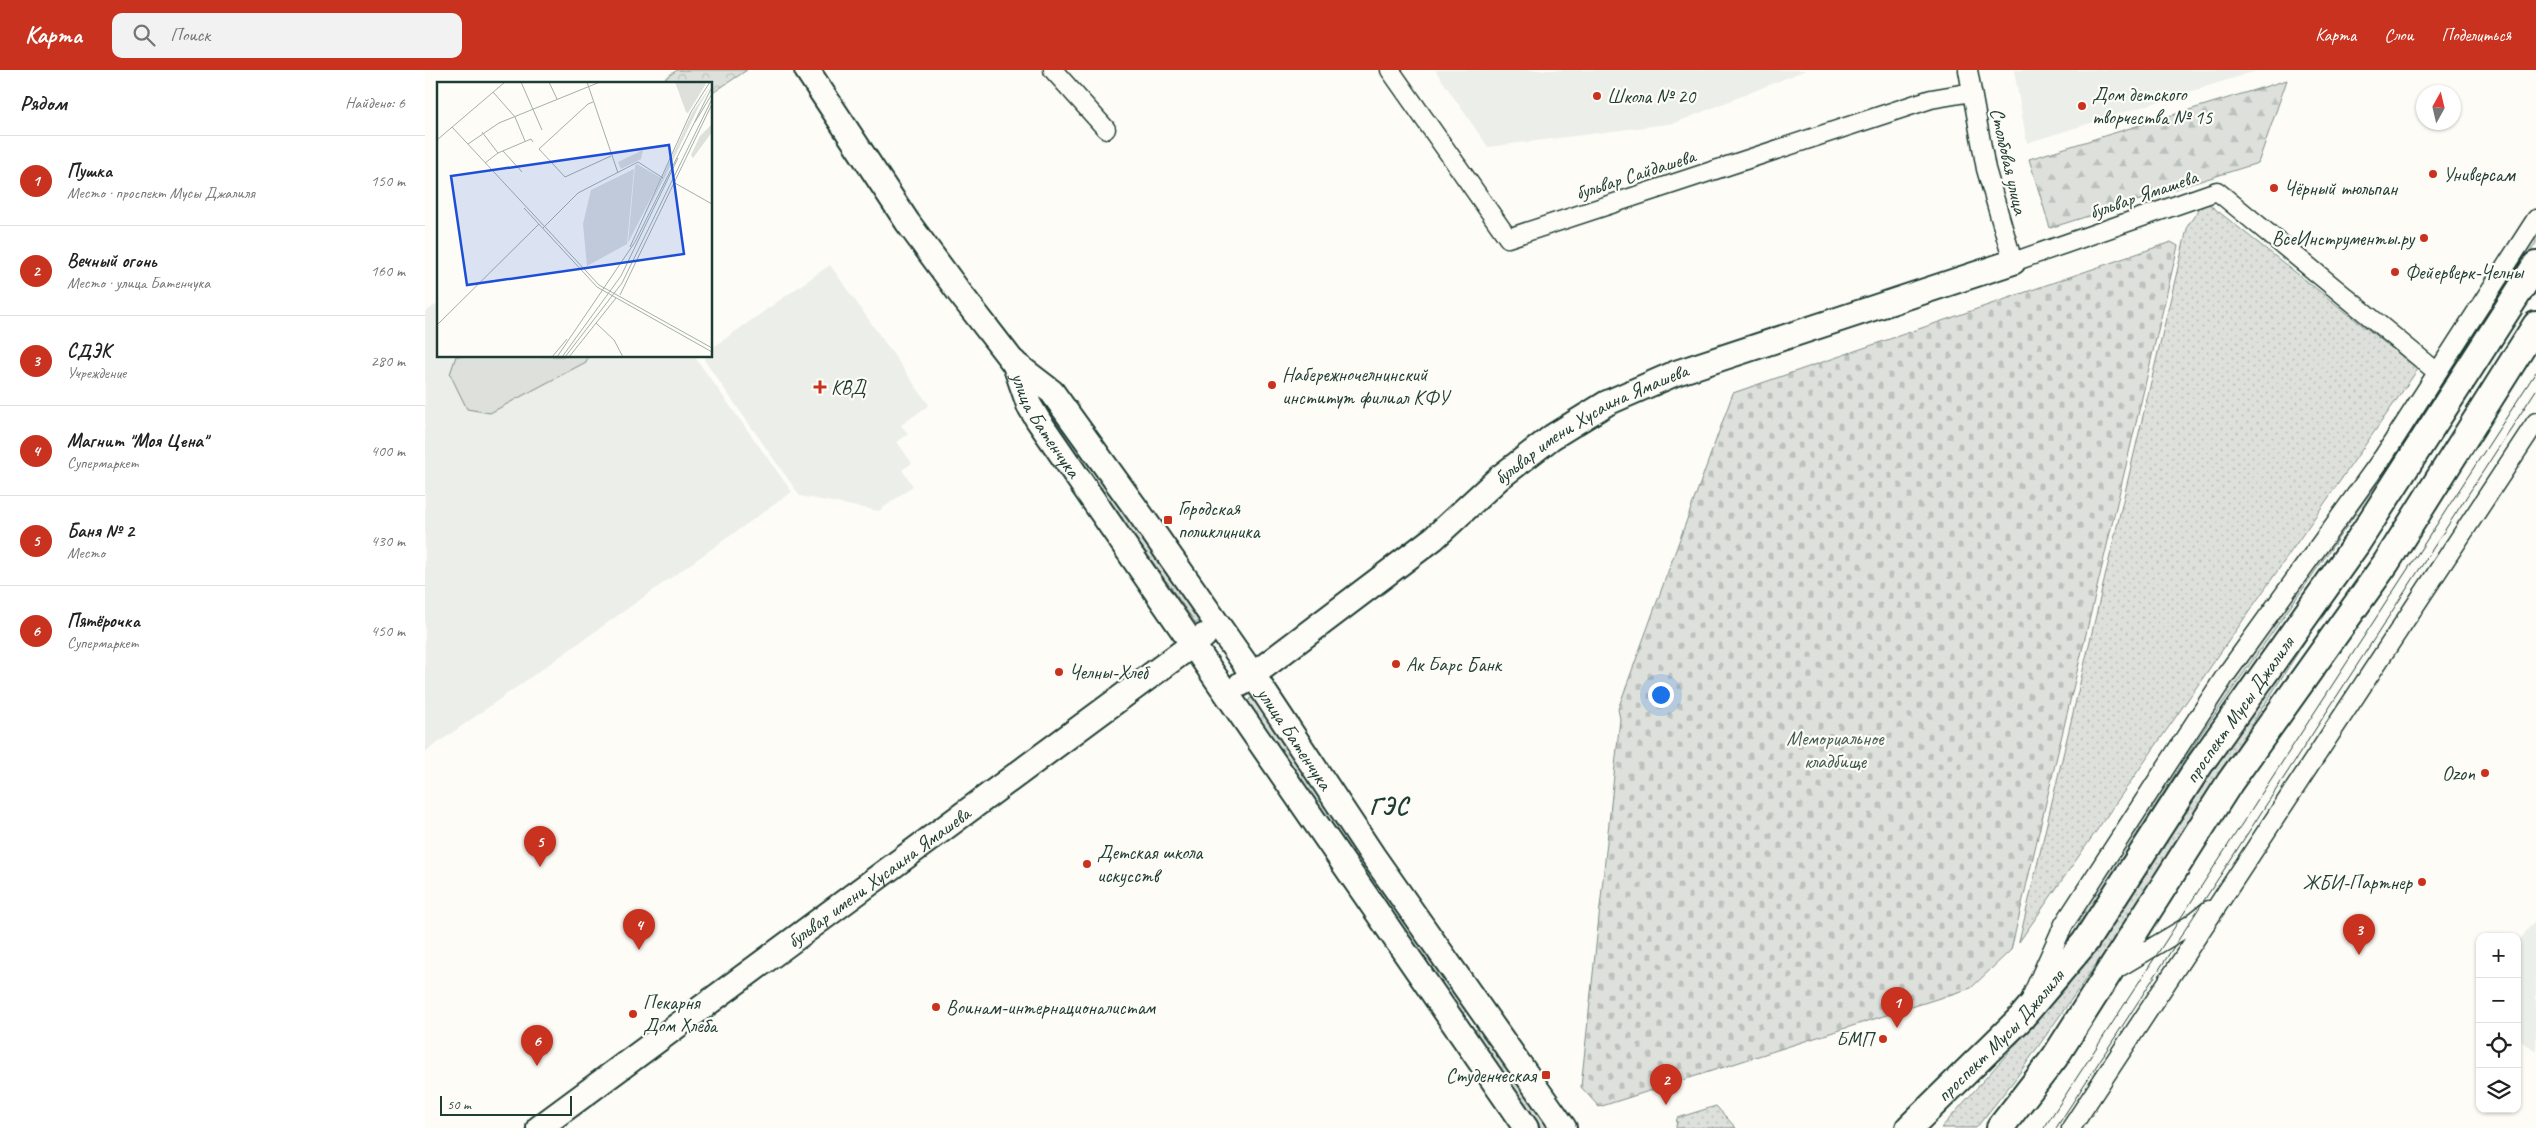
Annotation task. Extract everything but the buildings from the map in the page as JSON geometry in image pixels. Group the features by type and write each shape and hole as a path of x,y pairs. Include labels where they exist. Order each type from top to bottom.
{"main road":[{"name":"улица Батенчука","path":"807,70 909,223 1013,362 1052,392 1253,675 1373,856 1564,1128"},
{"name":"бульвар имени Хусаина Ямашева","path":"1228,694 1434,538 1499,478 1552,437 1607,403 1676,373 2013,262"},
{"name":"проспект Мусы Джалиля","path":"1909,1128 2021,1018 2085,942 2200,764 2357,543 2536,266"},
{"name":"проспект Мусы Джалиля","path":"2000,1128 2055,1057 2230,782 2386,563 2536,325"},
{"name":"улица Батенчука","path":"1013,362 1029,405 1526,1128"},
{"name":"бульвар имени Хусаина Ямашева","path":"539,1128 1218,626"},
{"path":"1466,1041 1463,1029 1467,1023 1476,1021 1491,1025"}],"street":[{"path":"1053,70 1106,129"},
{"name":"бульвар Сайдашева","path":"1390,70 1508,238 1931,99 1972,92"},
{"name":"Столбовая улица","path":"1968,70 1986,168 2013,262"},
{"name":"бульвар Ямашева","path":"2013,262 2217,191 2437,372"},
{"path":"2021,1018 2064,924 2225,676 2383,457 2536,219"},
{"path":"2071,1128 2534,429"},
{"path":"2106,976 2190,924 2219,902"}],"shaded area":[{"name":"Школа № 20","path":"1435,70 1806,70 1675,123 1488,147"},
{"name":"Дом детского творчества № 15","path":"2014,70 2259,70 2027,143"},
{"name":"КВД","path":"830,265 929,405 901,425 908,434 897,442 912,463 902,470 913,486 879,511 800,496 704,360 706,358 713,358 713,347"},
{"path":"437,304 437,358 695,358 792,492 425,752 425,312"},
{"path":"2536,919 2536,1052 2521,1041 2521,938"}],"green space":[{"path":"677,70 747,70 713,93 713,82 660,82"},
{"path":"2287,80 2258,163 2050,228 2029,159"},
{"path":"2205,201 2418,369 2019,942 2188,225"},
{"path":"2536,233 2536,243 2443,389 2199,737 2079,926 2079,913 2193,737"},
{"name":"Мемориальное кладбище","path":"2171,242 2178,246 2011,950 1971,988 1599,1107 1581,1087 1620,719 1618,709 1733,393"},
{"path":"455,358 587,358 586,362 490,413 467,409 450,374"},
{"path":"1044,397 1200,623 1197,625 1039,400"},
{"path":"2362,544 2365,548 2116,936 2016,1078 1976,1128 1941,1128 2067,987"},
{"path":"1250,698 1253,699 1467,1011 1462,1013 1248,703"},
{"path":"1478,1029 1548,1128 1541,1128 1475,1035 1475,1030"},
{"path":"1716,1106 1736,1128 1676,1128 1677,1118"}],"tram line":[{"path":"2044,1128 2536,372"},
{"path":"2056,1128 2536,390"}],"place":[{"name":"Школа № 20","path":"1597,96"},
{"name":"Дом детского творчества № 15","path":"2082,106"},
{"name":"Универсам","path":"2433,174"},
{"name":"Чёрный тюльпан","path":"2274,188"},
{"name":"ВсеИнструменты.ру","path":"2424,238"},
{"name":"Фейерверк-Челны","path":"2395,272"},
{"name":"Набережночелнинский институт филиал КФУ","path":"1272,385"},
{"name":"КВД","path":"820,387"},
{"name":"Городская поликлиника","path":"1168,520"},
{"name":"Ак Барс Банк","path":"1396,664"},
{"name":"Челны-Хлеб","path":"1059,672"},
{"name":"Ozon","path":"2485,773"},
{"name":"Детская школа искусств","path":"1087,864"},
{"name":"Баня № 2","path":"540,867"},
{"name":"ЖБИ-Партнер","path":"2422,882"},
{"name":"Магнит \"Моя Цена\"","path":"639,950"},
{"name":"СДЭК","path":"2359,955"},
{"name":"Воинам-интернационалистам","path":"936,1007"},
{"name":"Пекарня Дом Хлеба","path":"633,1014"},
{"name":"Пушка","path":"1897,1028"},
{"name":"БМП","path":"1883,1039"},
{"name":"Пятёрочка","path":"537,1066"},
{"name":"Студенческая","path":"1546,1075"},
{"name":"Вечный огонь","path":"1666,1105"}],"district":[{"name":"ГЭС","path":"1389,805"}]}
